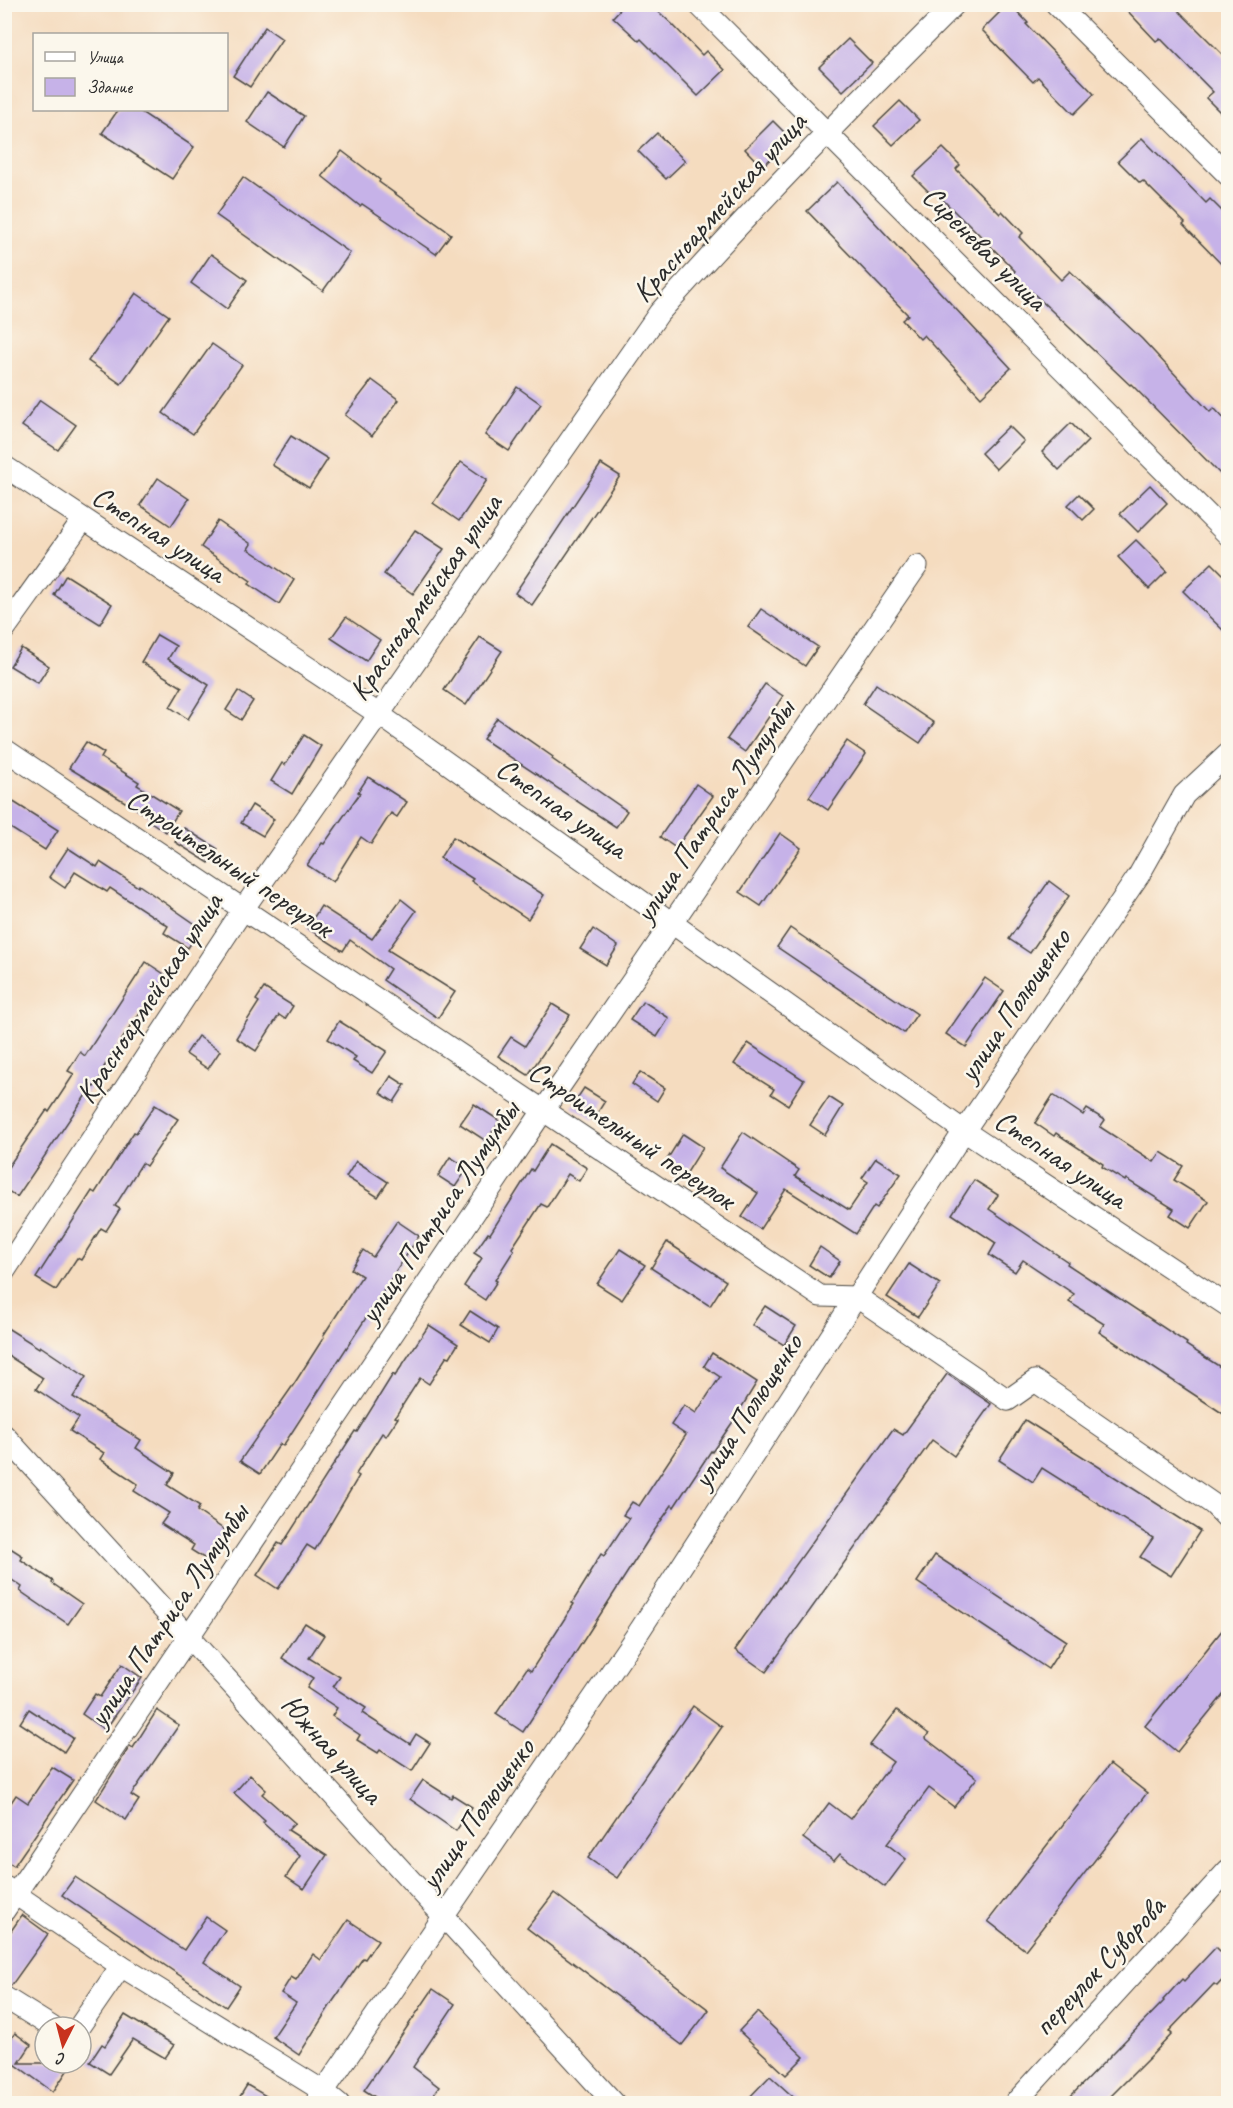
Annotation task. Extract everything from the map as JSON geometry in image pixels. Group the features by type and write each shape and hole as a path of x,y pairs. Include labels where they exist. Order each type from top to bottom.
{"street":[{"name":"Сиреневая улица","path":"698,4 1228,535"},
{"name":"Красноармейская улица","path":"4,1272 244,908 659,313 714,251 955,4"},
{"path":"1056,4 1228,175"},
{"name":"Степная улица","path":"4,466 380,715 964,1131 1228,1306"},
{"path":"4,630 83,520"},
{"name":"улица Патриса Лумумбы","path":"326,2099 121,1966 8,1898 190,1637 543,1111 917,566"},
{"name":"Строительный переулок","path":"4,748 820,1296 857,1297"},
{"name":"улица Полющенко","path":"326,2099 443,1915 474,1874 640,1630 964,1131 1139,874 1184,795 1228,754"},
{"path":"857,1297 1008,1400 1035,1381 1213,1504 1228,1519"},
{"name":"Южная улица","path":"4,1435 615,2103"},
{"name":"переулок Суворова","path":"1014,2103 1228,1869"},
{"path":"87,2015 121,1966"},
{"path":"4,1997 33,2015"}],"building":[{"path":"625,4 650,4 702,55 706,51 725,70 698,96 641,39 639,41 613,17"},
{"path":"1008,4 1094,94 1074,114 1038,77 1033,82 982,30"},
{"path":"1121,4 1172,4 1228,60 1228,120 1206,98 1213,92 1160,38 1156,41"},
{"path":"265,27 282,39 250,87 233,76"},
{"path":"848,39 872,63 843,91 819,67"},
{"path":"267,92 304,116 284,147 247,122"},
{"path":"900,101 919,120 893,145 874,126"},
{"path":"117,111 140,111 194,147 172,179 102,133"},
{"path":"773,121 791,139 762,167 745,149"},
{"path":"657,133 685,161 666,179 638,151"},
{"path":"1142,138 1206,203 1210,199 1228,217 1228,271 1143,181 1140,183 1118,161"},
{"path":"943,148 960,165 956,169 1000,214 1002,211 1023,233 1019,237 1061,280 1070,271 1142,339 1210,412 1214,408 1228,423 1228,482 1131,384 1032,292 1030,294 1011,275 1015,271 966,221 934,191 931,194 913,176"},
{"path":"342,151 380,180 379,182 451,234 436,254 362,204 360,206 322,176"},
{"path":"243,177 350,253 323,291 216,215"},
{"path":"837,182 1011,368 981,397 924,335 920,339 902,320 908,315 807,211"},
{"path":"211,254 247,280 227,309 191,283"},
{"path":"136,293 169,316 121,384 88,361"},
{"path":"212,344 242,365 193,434 163,413"},
{"path":"372,380 399,400 372,436 345,415"},
{"path":"517,387 541,404 509,451 485,435"},
{"path":"40,400 76,425 58,450 22,426"},
{"path":"1071,423 1088,441 1059,470 1042,452"},
{"path":"1009,426 1024,441 996,469 981,453"},
{"path":"291,436 328,459 309,488 272,465"},
{"path":"461,462 487,480 459,521 433,503"},
{"path":"601,464 620,476 532,605 515,593"},
{"path":"158,478 189,499 171,526 140,505"},
{"path":"1150,485 1167,503 1138,532 1120,514"},
{"path":"1079,494 1094,509 1083,520 1068,505"},
{"path":"218,521 251,544 248,549 294,580 279,604 249,584 251,581 201,547"},
{"path":"415,530 444,549 413,594 384,574"},
{"path":"1136,540 1167,571 1149,589 1118,557"},
{"path":"1212,563 1228,579 1228,635 1183,591"},
{"path":"66,575 112,604 100,624 54,595"},
{"path":"761,609 818,647 805,666 748,627"},
{"path":"346,617 380,640 366,661 331,638"},
{"path":"157,635 176,646 168,659 209,685 188,719 170,707 182,687 141,662"},
{"path":"480,637 502,651 466,705 444,690"},
{"path":"21,648 49,666 38,683 10,666"},
{"path":"765,684 783,696 745,752 727,739"},
{"path":"876,684 934,723 920,743 863,704"},
{"path":"238,691 253,701 241,720 226,710"},
{"path":"497,718 627,811 616,827 483,739"},
{"path":"304,735 321,746 292,794 271,781 282,763 285,765"},
{"path":"847,741 866,754 828,810 809,797"},
{"path":"86,742 104,753 101,758 139,782 137,785 179,811 166,832 148,820 150,817 69,768"},
{"path":"368,777 407,802 397,817 391,813 371,844 361,837 333,882 307,865 360,793 358,792"},
{"path":"696,784 713,796 676,848 660,837"},
{"path":"4,796 58,830 45,850 4,824"},
{"path":"252,805 274,819 263,836 241,823"},
{"path":"184,828 218,849 209,863 175,842"},
{"path":"780,833 801,848 761,906 740,892"},
{"path":"453,837 544,895 528,919 440,858"},
{"path":"68,848 97,867 100,862 138,887 139,885 201,928 188,948 164,933 168,926 110,888 107,892 75,872 65,888 49,877"},
{"path":"1049,881 1069,896 1030,953 1009,939"},
{"path":"401,899 416,911 388,950 455,992 438,1018 383,980 390,969 350,940 343,951 307,928 321,906 372,939"},
{"path":"790,928 917,1014 904,1033 777,947"},
{"path":"593,929 618,946 606,965 580,949"},
{"path":"146,962 167,976 104,1067 106,1069 94,1087 92,1086 17,1197 4,1188 4,1173 74,1074 68,1071 80,1052 85,1056"},
{"path":"985,978 1004,991 966,1047 946,1034"},
{"path":"264,988 293,1006 285,1019 279,1015 256,1051 236,1038 259,1002 256,1000"},
{"path":"643,1001 669,1018 657,1037 630,1020"},
{"path":"552,1004 570,1015 528,1075 498,1056 511,1037 525,1046"},
{"path":"339,1021 387,1051 372,1073 353,1061 356,1057 328,1039"},
{"path":"198,1036 220,1051 208,1069 186,1054"},
{"path":"748,1043 804,1080 788,1105 771,1094 774,1089 734,1064"},
{"path":"640,1072 665,1088 657,1101 632,1084"},
{"path":"391,1076 405,1085 394,1102 380,1093"},
{"path":"584,1088 605,1101 593,1120 572,1106"},
{"path":"1053,1095 1083,1115 1087,1109 1105,1120 1100,1127 1154,1162 1161,1152 1183,1166 1174,1180 1208,1201 1190,1228 1170,1215 1174,1209 1102,1167 1103,1164 1056,1133 1054,1136 1035,1123"},
{"path":"829,1097 843,1106 825,1135 810,1125"},
{"path":"474,1104 500,1121 486,1141 460,1124"},
{"path":"155,1105 178,1119 146,1166 142,1163 115,1206 120,1209 106,1231 101,1228 81,1260 77,1258 56,1290 36,1278 92,1191 95,1193 134,1132 136,1133"},
{"path":"743,1132 799,1170 795,1176 849,1210 868,1182 862,1178 876,1158 901,1174 877,1208 874,1206 856,1234 786,1189 760,1229 742,1217 758,1193 720,1168"},
{"path":"683,1134 703,1147 683,1179 663,1166"},
{"path":"550,1144 587,1168 579,1181 568,1174 547,1207 541,1204 512,1248 514,1250 485,1300 464,1286 482,1258 474,1253 488,1233 490,1234 531,1169 533,1171"},
{"path":"450,1157 468,1168 455,1187 438,1176"},
{"path":"356,1161 388,1182 378,1197 346,1177"},
{"path":"974,1180 998,1195 989,1209 1228,1372 1228,1417 1099,1332 1104,1324 1069,1302 1074,1294 1023,1260 1015,1272 989,1255 996,1243 952,1214"},
{"path":"397,1221 419,1236 283,1446 280,1444 260,1474 240,1461 294,1384 362,1276 351,1269 363,1250 373,1257"},
{"path":"667,1242 726,1281 710,1306 651,1268"},
{"path":"820,1247 840,1261 829,1278 809,1265"},
{"path":"620,1249 645,1265 622,1300 597,1284"},
{"path":"909,1264 940,1284 918,1317 887,1297"},
{"path":"765,1306 796,1326 784,1345 752,1325"},
{"path":"470,1311 498,1329 490,1343 461,1325"},
{"path":"429,1325 458,1344 450,1357 447,1356 429,1384 420,1378 395,1417 398,1418 386,1436 382,1433 356,1474 359,1476 315,1550 307,1545 278,1589 257,1575 278,1543 282,1545 393,1374 395,1376"},
{"path":"4,1326 39,1348 40,1346 86,1377 73,1397 141,1440 136,1448 174,1473 167,1485 200,1506 197,1511 226,1531 207,1560 191,1550 194,1545 161,1524 169,1513 134,1491 138,1484 100,1459 104,1453 70,1431 79,1418 36,1389 43,1378 4,1353"},
{"path":"712,1353 757,1382 712,1452 674,1507 672,1505 652,1534 523,1732 496,1714 527,1668 531,1671 574,1604 572,1603 601,1554 604,1556 629,1518 623,1515 632,1502 639,1506 686,1435 671,1425 684,1405 696,1413 720,1377 704,1366"},
{"path":"947,1374 991,1404 954,1456 932,1440 766,1672 735,1650 893,1429 903,1435"},
{"path":"1025,1420 1200,1531 1171,1576 1140,1557 1153,1538 1042,1468 1033,1482 999,1460"},
{"path":"4,1544 23,1556 21,1560 82,1604 68,1624 20,1591 22,1587 9,1578 4,1584"},
{"path":"935,1555 1066,1641 1048,1669 917,1582"},
{"path":"305,1623 324,1635 309,1658 340,1677 333,1687 366,1708 362,1713 410,1744 416,1734 430,1743 412,1771 380,1750 378,1753 357,1740 360,1735 332,1716 337,1708 307,1688 313,1678 282,1658"},
{"path":"1228,1623 1228,1689 1177,1752 1145,1726"},
{"path":"122,1664 142,1678 105,1730 82,1714 95,1694 100,1697"},
{"path":"693,1706 722,1727 617,1878 588,1858"},
{"path":"29,1709 73,1738 64,1752 20,1723"},
{"path":"157,1710 179,1725 131,1795 139,1800 126,1820 96,1800 130,1746 133,1748"},
{"path":"897,1710 929,1734 925,1738 977,1778 954,1807 929,1788 887,1844 906,1859 885,1887 840,1854 834,1861 803,1838 829,1803 850,1819 893,1762 870,1745"},
{"path":"1110,1764 1147,1793 1025,1950 988,1921"},
{"path":"52,1767 73,1780 14,1866 4,1860 4,1813 16,1795 28,1803"},
{"path":"250,1775 266,1790 262,1794 295,1823 288,1830 327,1855 304,1889 286,1877 300,1856 234,1793"},
{"path":"423,1780 451,1798 453,1795 472,1807 456,1831 410,1799"},
{"path":"75,1877 184,1950 206,1917 225,1930 204,1962 240,1986 226,2007 62,1895"},
{"path":"554,1893 709,2010 682,2045 527,1928"},
{"path":"22,1915 48,1934 11,1986 4,1984 4,1941"},
{"path":"348,1920 378,1940 331,2004 299,2055 273,2037 296,2003 281,1993 291,1977 296,1980 313,1954 321,1960"},
{"path":"1216,1947 1228,1959 1228,1974 1217,1986 1214,1984 1169,2031 1172,2034 1152,2055 1104,2103 1064,2103 1164,2001 1182,1979 1184,1981"},
{"path":"433,1989 455,2004 413,2067 439,2087 427,2103 384,2103 364,2090"},
{"path":"757,2012 804,2057 786,2075 739,2031"},
{"path":"125,2015 174,2045 165,2058 133,2039 109,2074 93,2064 93,2058 102,2044 105,2046"},
{"path":"15,2033 31,2045 19,2063 33,2063 33,2075 64,2075 53,2092 4,2056 4,2048"},
{"path":"770,2076 800,2103 744,2103"},
{"path":"247,2085 278,2103 236,2103"}]}
